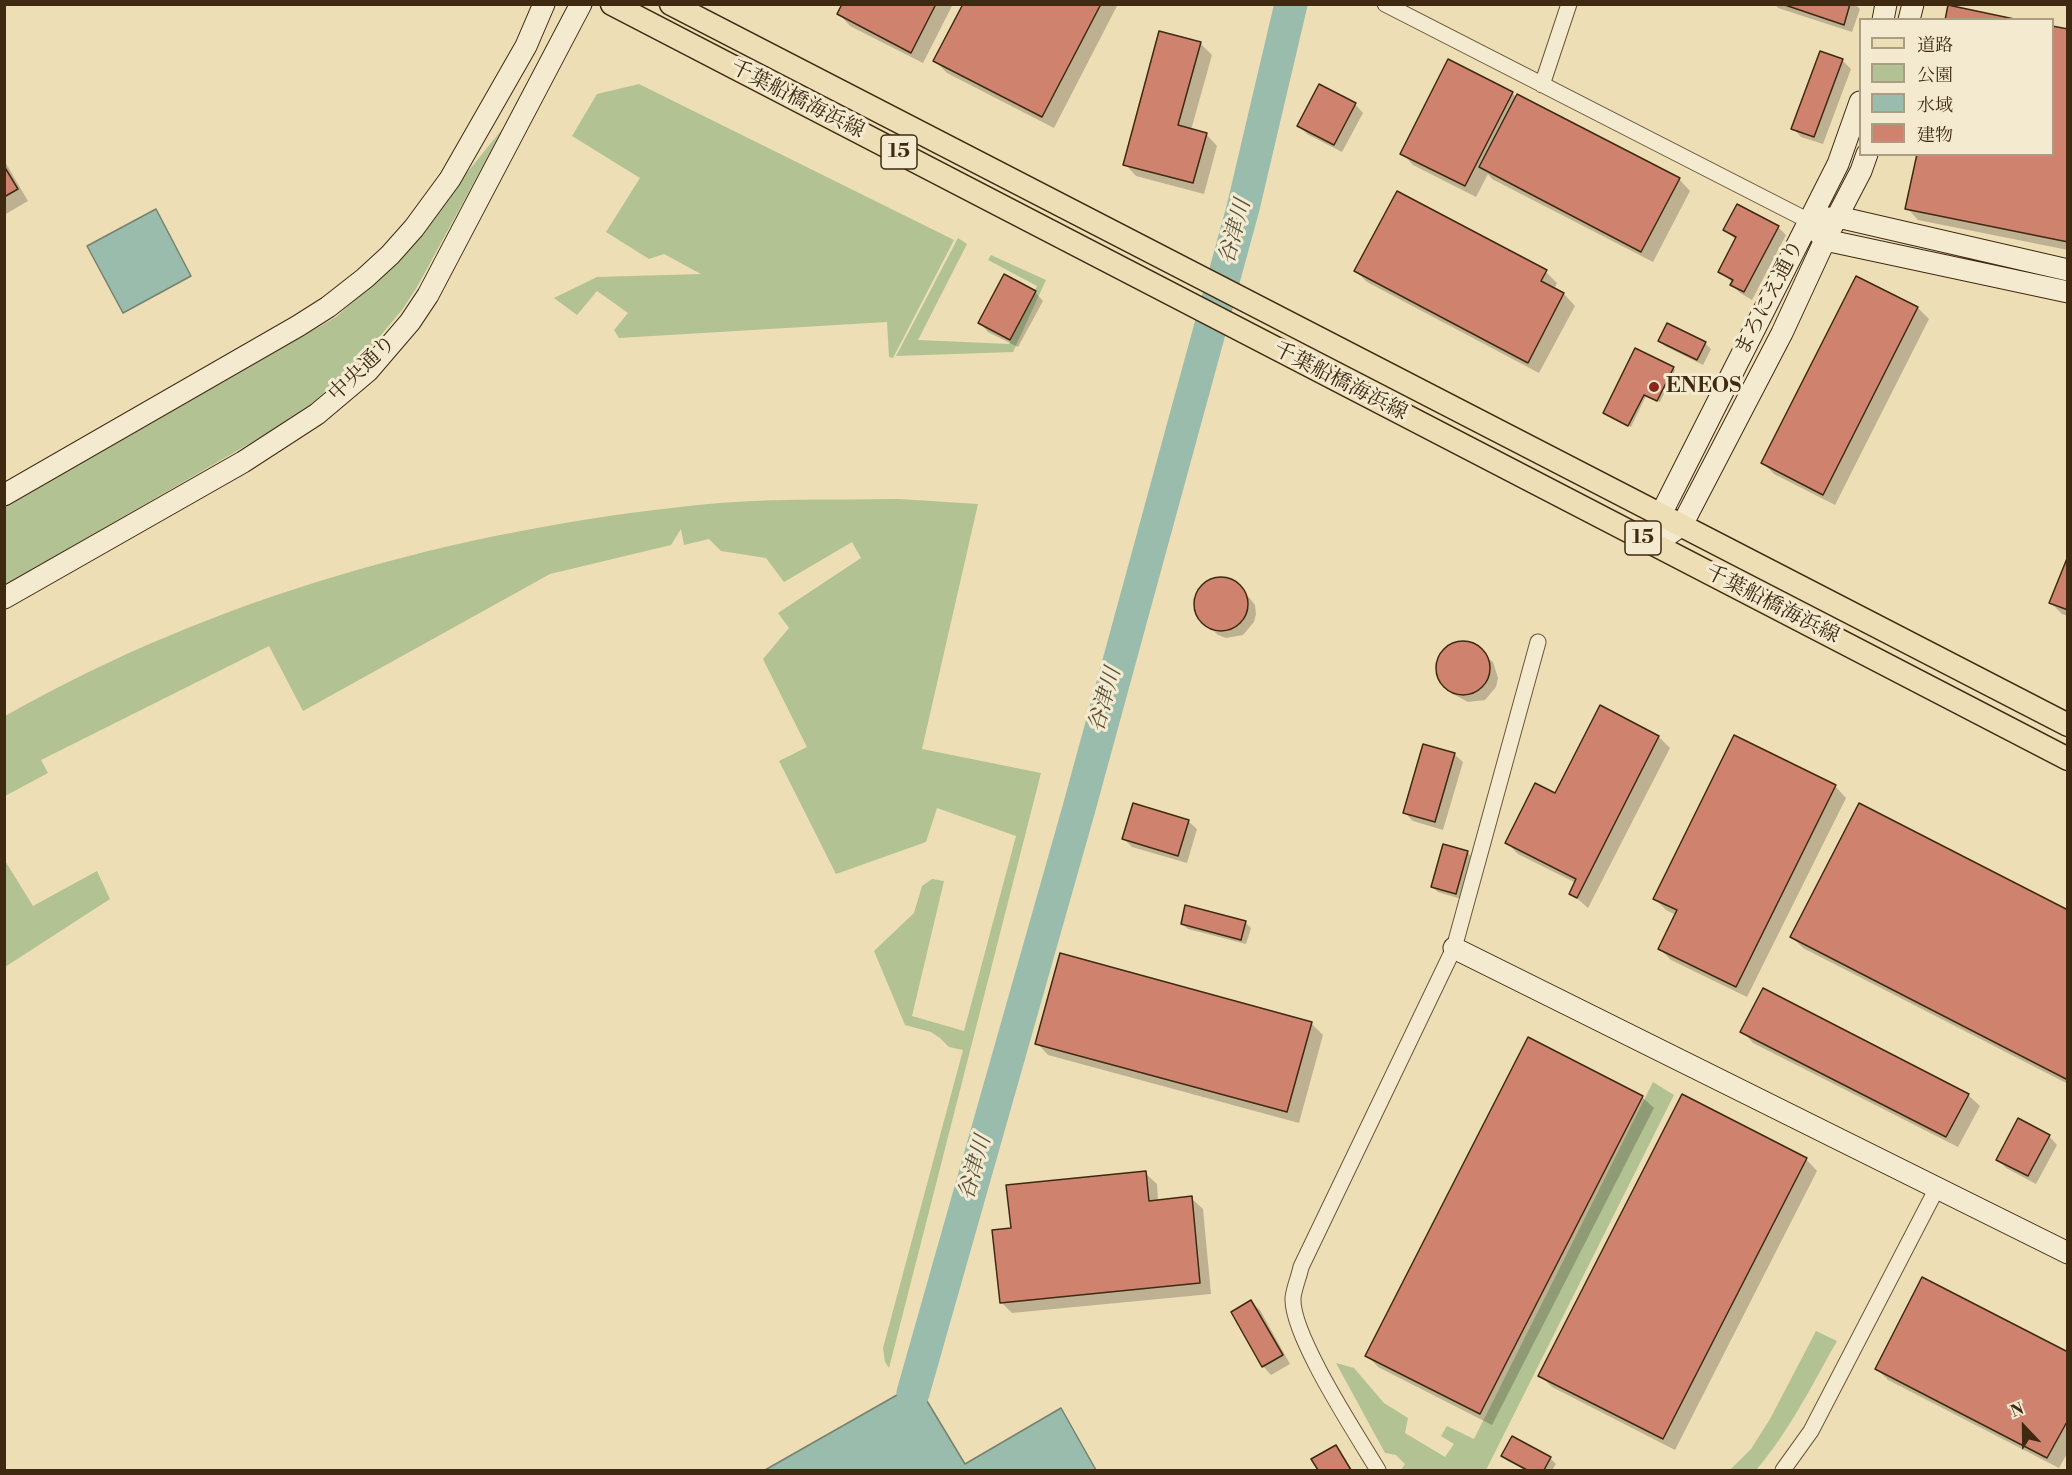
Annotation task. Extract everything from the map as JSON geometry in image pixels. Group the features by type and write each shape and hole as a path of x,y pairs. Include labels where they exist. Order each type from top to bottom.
{"main road":[{"name":"千葉船橋海浜線","path":"612,4 2067,759"},
{"name":"千葉船橋海浜線","path":"671,4 2067,725"}],"street":[{"path":"4,495 298,326 328,307 365,278 414,228 450,179 526,46 544,4"},
{"name":"中央通り","path":"4,598 266,448 317,414 368,371 410,322 428,295 581,4"},
{"path":"1385,4 1809,221 1825,240 2067,292"},
{"path":"1542,85 1569,4"},
{"name":"まろにえ通り","path":"1656,545 1661,514 1838,164 1859,105"},
{"name":"まろにえ通り","path":"1656,545 1682,525 1782,333 1866,156"},
{"path":"1809,221 1838,218 2067,270"},
{"path":"1378,1470 1300,1332 1293,1299 1301,1267 1454,948 1538,642"},
{"path":"1454,948 2067,1253"},
{"path":"1784,1470 1811,1431 1937,1188"}],"green space":[{"path":"639,84 954,240 893,358 889,357 887,322 619,338 614,330 628,313 597,291 577,315 554,298 597,277 701,274 664,254 649,259 606,232 640,178 572,136 597,94"},
{"path":"504,127 417,287 402,310 360,360 311,404 261,437 5,585 4,508 336,317 397,262 423,234 461,180"},
{"path":"958,238 967,244 918,340 1009,344 1037,286 988,260 991,255 1046,280 1013,352 896,356"},
{"path":"899,499 978,504 922,749 1041,773 889,1368 885,1362 883,1348 963,1050 949,1047 931,1032 905,1025 874,951 914,913 922,886 932,879 944,881 912,1016 964,1031 1016,836 937,808 926,842 836,874 779,761 807,747 763,659 789,628 778,613 861,558 852,542 784,582 766,558 721,551 709,539 684,545 681,529 671,545 550,574 303,711 269,646 41,760 48,773 5,796 5,716 86,674 169,636 254,603 340,575 428,551 607,516 748,501"},
{"path":"4,859 33,906 97,871 110,899 5,967"},
{"path":"1653,1082 1674,1095 1486,1470 1401,1470 1405,1464 1396,1455 1385,1453 1336,1363 1354,1368 1384,1403 1408,1418 1405,1433 1445,1457 1454,1444 1441,1436 1447,1426 1474,1439"},
{"path":"1816,1331 1837,1341 1790,1424 1756,1470 1730,1470 1751,1449 1770,1419"}],"water":[{"path":"156,209 191,276 123,313 87,246"},
{"path":"904,1391 927,1401 965,1464 1061,1408 1096,1470 765,1470"}],"building":[{"path":"842,4 936,4 911,53 837,14"},
{"path":"963,4 1101,4 1042,117 933,61"},
{"path":"1782,4 1850,4 1844,25"},
{"path":"1948,5 2010,18 1945,18"},
{"path":"2054,26 2068,29 2068,242 1905,209 1917,156 2054,156"},
{"path":"1159,31 1201,42 1178,125 1207,133 1193,183 1123,165"},
{"path":"1820,51 1843,59 1814,137 1791,129"},
{"path":"1448,59 1513,92 1465,186 1400,154"},
{"path":"1319,84 1356,103 1334,145 1297,126"},
{"path":"1517,94 1680,178 1641,252 1479,167"},
{"path":"4,166 18,189 4,197"},
{"path":"1397,191 1547,270 1541,281 1564,293 1528,363 1354,271"},
{"path":"1737,204 1779,226 1744,292 1730,285 1733,280 1718,272 1736,237 1723,230"},
{"path":"1004,274 1036,291 1010,340 978,323"},
{"path":"1856,276 1918,307 1823,495 1761,463"},
{"path":"1667,323 1706,342 1697,360 1658,341"},
{"path":"1635,348 1674,367 1657,401 1644,395 1628,426 1603,413"},
{"path":"2068,556 2068,610 2049,603"},
{"path":"1221,577 1231,579 1240,585 1246,594 1248,604 1246,614 1240,623 1231,629 1221,631 1211,629 1202,623 1196,614 1194,604 1196,594 1202,585 1211,579"},
{"path":"1463,641 1473,643 1482,649 1488,658 1490,668 1488,678 1482,687 1473,693 1463,695 1453,693 1444,687 1438,678 1436,668 1438,658 1444,649 1453,643"},
{"path":"1600,705 1659,736 1577,898 1569,894 1576,879 1505,843 1535,783 1555,793"},
{"path":"1734,735 1836,785 1736,987 1658,949 1677,910 1653,899"},
{"path":"1423,744 1455,753 1435,822 1403,813"},
{"path":"1133,803 1189,820 1178,856 1122,839"},
{"path":"1859,803 2068,910 2068,1080 1790,937"},
{"path":"1443,844 1468,851 1456,894 1431,887"},
{"path":"1185,905 1246,921 1241,940 1181,924"},
{"path":"1060,953 1312,1022 1287,1112 1035,1044"},
{"path":"1763,988 1969,1094 1946,1137 1740,1032"},
{"path":"1528,1037 1643,1096 1480,1414 1365,1356"},
{"path":"1682,1094 1807,1158 1663,1439 1538,1376"},
{"path":"2018,1118 2050,1135 2028,1176 1996,1160"},
{"path":"1146,1171 1149,1201 1192,1196 1200,1283 1000,1303 992,1230 1011,1228 1006,1185"},
{"path":"1922,1277 2068,1352 2068,1420 2047,1458 1875,1369"},
{"path":"1251,1300 1283,1355 1262,1367 1231,1312"},
{"path":"1512,1436 1551,1457 1544,1470 1527,1470 1501,1456"},
{"path":"1336,1445 1351,1470 1318,1470 1311,1459"}],"waterway":[{"name":"谷津川","path":"913,1393 1078,812 1243,208 1291,4"}],"place":[{"name":"ENEOS","path":"1654,387"}]}
